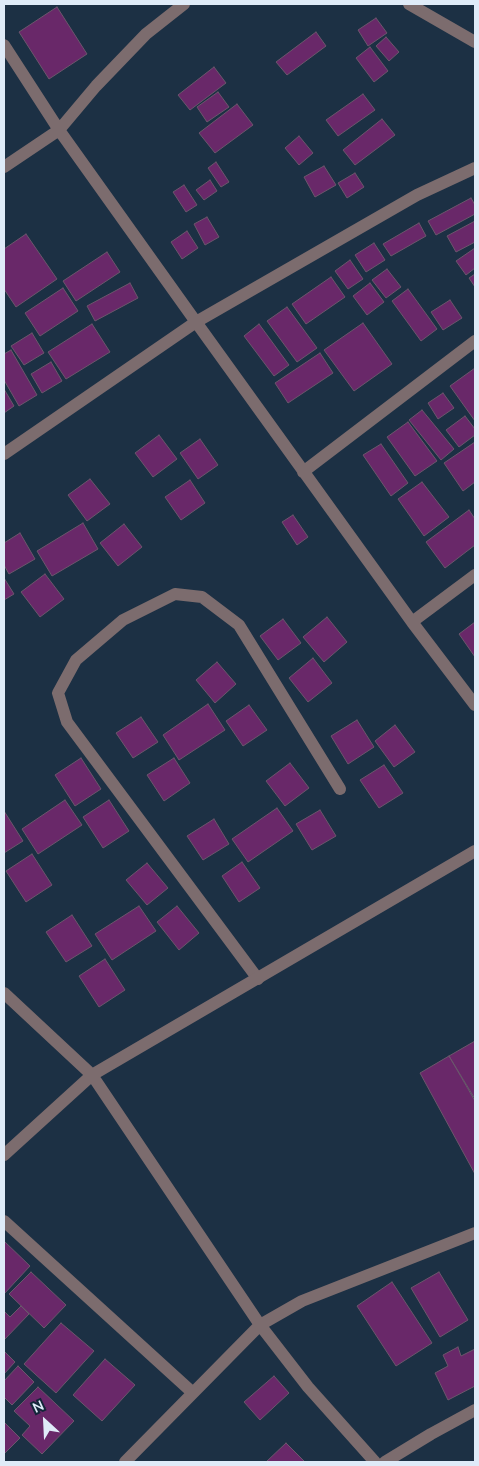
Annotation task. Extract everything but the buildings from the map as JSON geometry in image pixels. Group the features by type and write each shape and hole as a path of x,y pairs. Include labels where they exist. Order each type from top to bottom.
{"street":[{"path":"4,167 59,130 96,86 146,34 184,4"},
{"path":"409,4 475,42"},
{"path":"4,45 59,130 303,472 475,705"},
{"path":"4,454 196,322 416,195 475,168"},
{"path":"303,472 475,341"},
{"path":"412,622 475,575"},
{"path":"258,979 67,722 58,693 76,660 123,620 175,594 202,597 239,625 340,788"},
{"path":"4,1155 92,1076 475,850"},
{"path":"4,993 92,1076 260,1325 308,1386 375,1462"},
{"path":"4,1221 193,1393"},
{"path":"125,1462 260,1325 302,1301 475,1233"},
{"path":"385,1462 475,1410"}]}
